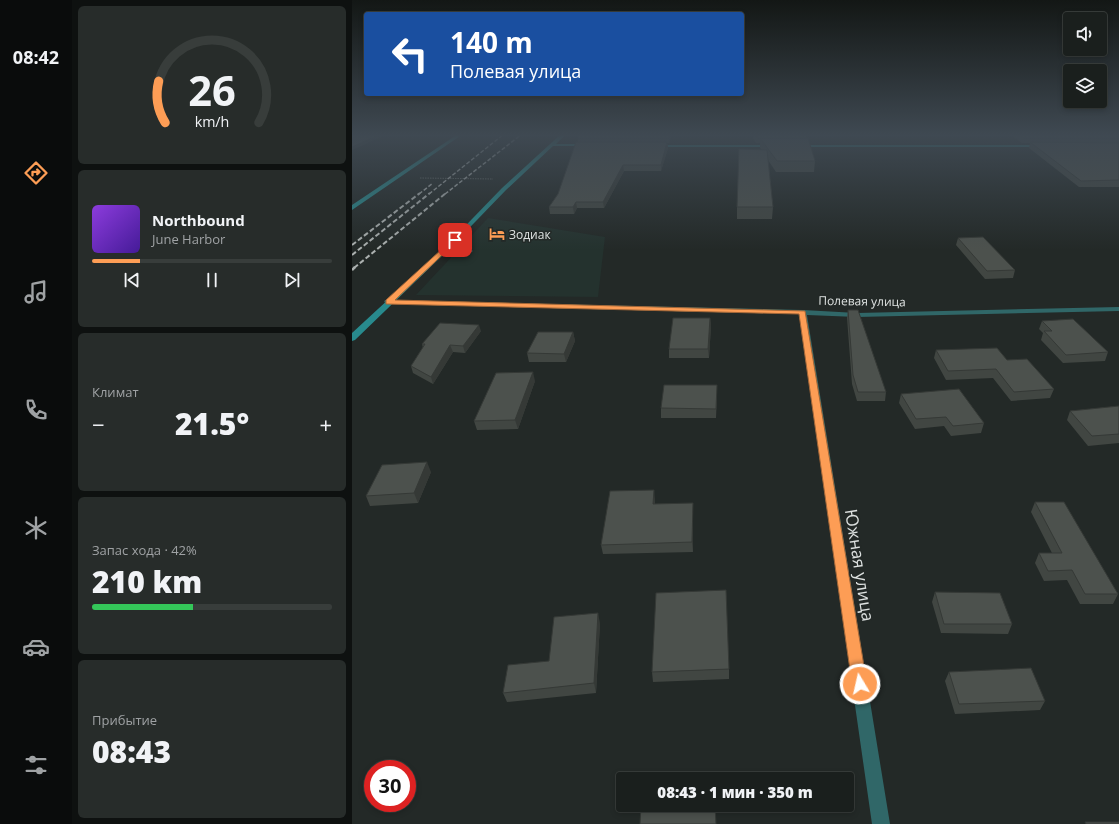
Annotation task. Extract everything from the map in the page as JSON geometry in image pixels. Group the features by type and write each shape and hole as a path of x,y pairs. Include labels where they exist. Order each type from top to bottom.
{"main road":[{"path":"352,208 404,172"},
{"path":"352,338 388,302 445,250 523,172"}],"street":[{"path":"445,250 470,251"},
{"name":"Полевая улица","path":"388,302 803,312 857,315 1119,309"},
{"name":"Южная улица","path":"803,312 881,824"}],"path":[{"path":"396,178 515,180"}],"shaded area":[{"path":"488,218 605,237 598,297 416,295"}],"building":[{"path":"565,172 619,172 603,202 576,202 573,207 549,207 558,194"},
{"path":"738,172 769,172 773,207 737,207"},
{"path":"1070,172 1119,172 1119,180 1081,181"},
{"path":"983,237 1015,270 987,271 958,238"},
{"path":"848,310 858,310 886,392 858,392 853,375"},
{"path":"673,318 710,318 708,349 669,349"},
{"path":"1073,319 1108,352 1066,355 1044,331 1052,331 1042,321"},
{"path":"440,323 479,325 463,346 450,345 431,377 411,366 425,344 422,344"},
{"path":"538,332 573,332 564,354 527,353"},
{"path":"997,348 1007,360 1027,359 1054,389 1014,392 996,369 948,371 936,350"},
{"path":"533,372 515,420 474,421 496,373"},
{"path":"664,385 717,385 716,409 661,408"},
{"path":"959,389 984,423 953,426 946,417 916,419 901,394"},
{"path":"1119,406 1119,434 1092,436 1070,411"},
{"path":"427,462 414,493 366,496 382,465"},
{"path":"654,490 653,504 693,503 692,542 601,545 610,491"},
{"path":"1035,502 1064,502 1118,594 1085,594 1072,570 1048,571 1039,553 1062,553"},
{"path":"726,590 729,669 652,672 656,593"},
{"path":"935,592 1000,593 1012,624 944,624"},
{"path":"598,613 594,683 503,693 508,665 549,661 554,617"},
{"path":"1031,668 1045,701 959,704 949,672"},
{"path":"641,812 715,812 716,824 640,824"},
{"path":"1085,822 1119,822 1119,824 1086,824"}],"railway":[{"path":"429,194 456,172"},
{"path":"445,194 473,172"},
{"path":"419,194 433,183"},
{"path":"352,245 420,193"},
{"path":"352,255 430,193"},
{"path":"354,268 446,193"}],"place":[{"name":"Зодиак","path":"497,234"}],"route":[{"path":"455,240 388,302 803,312 860,684"}]}
